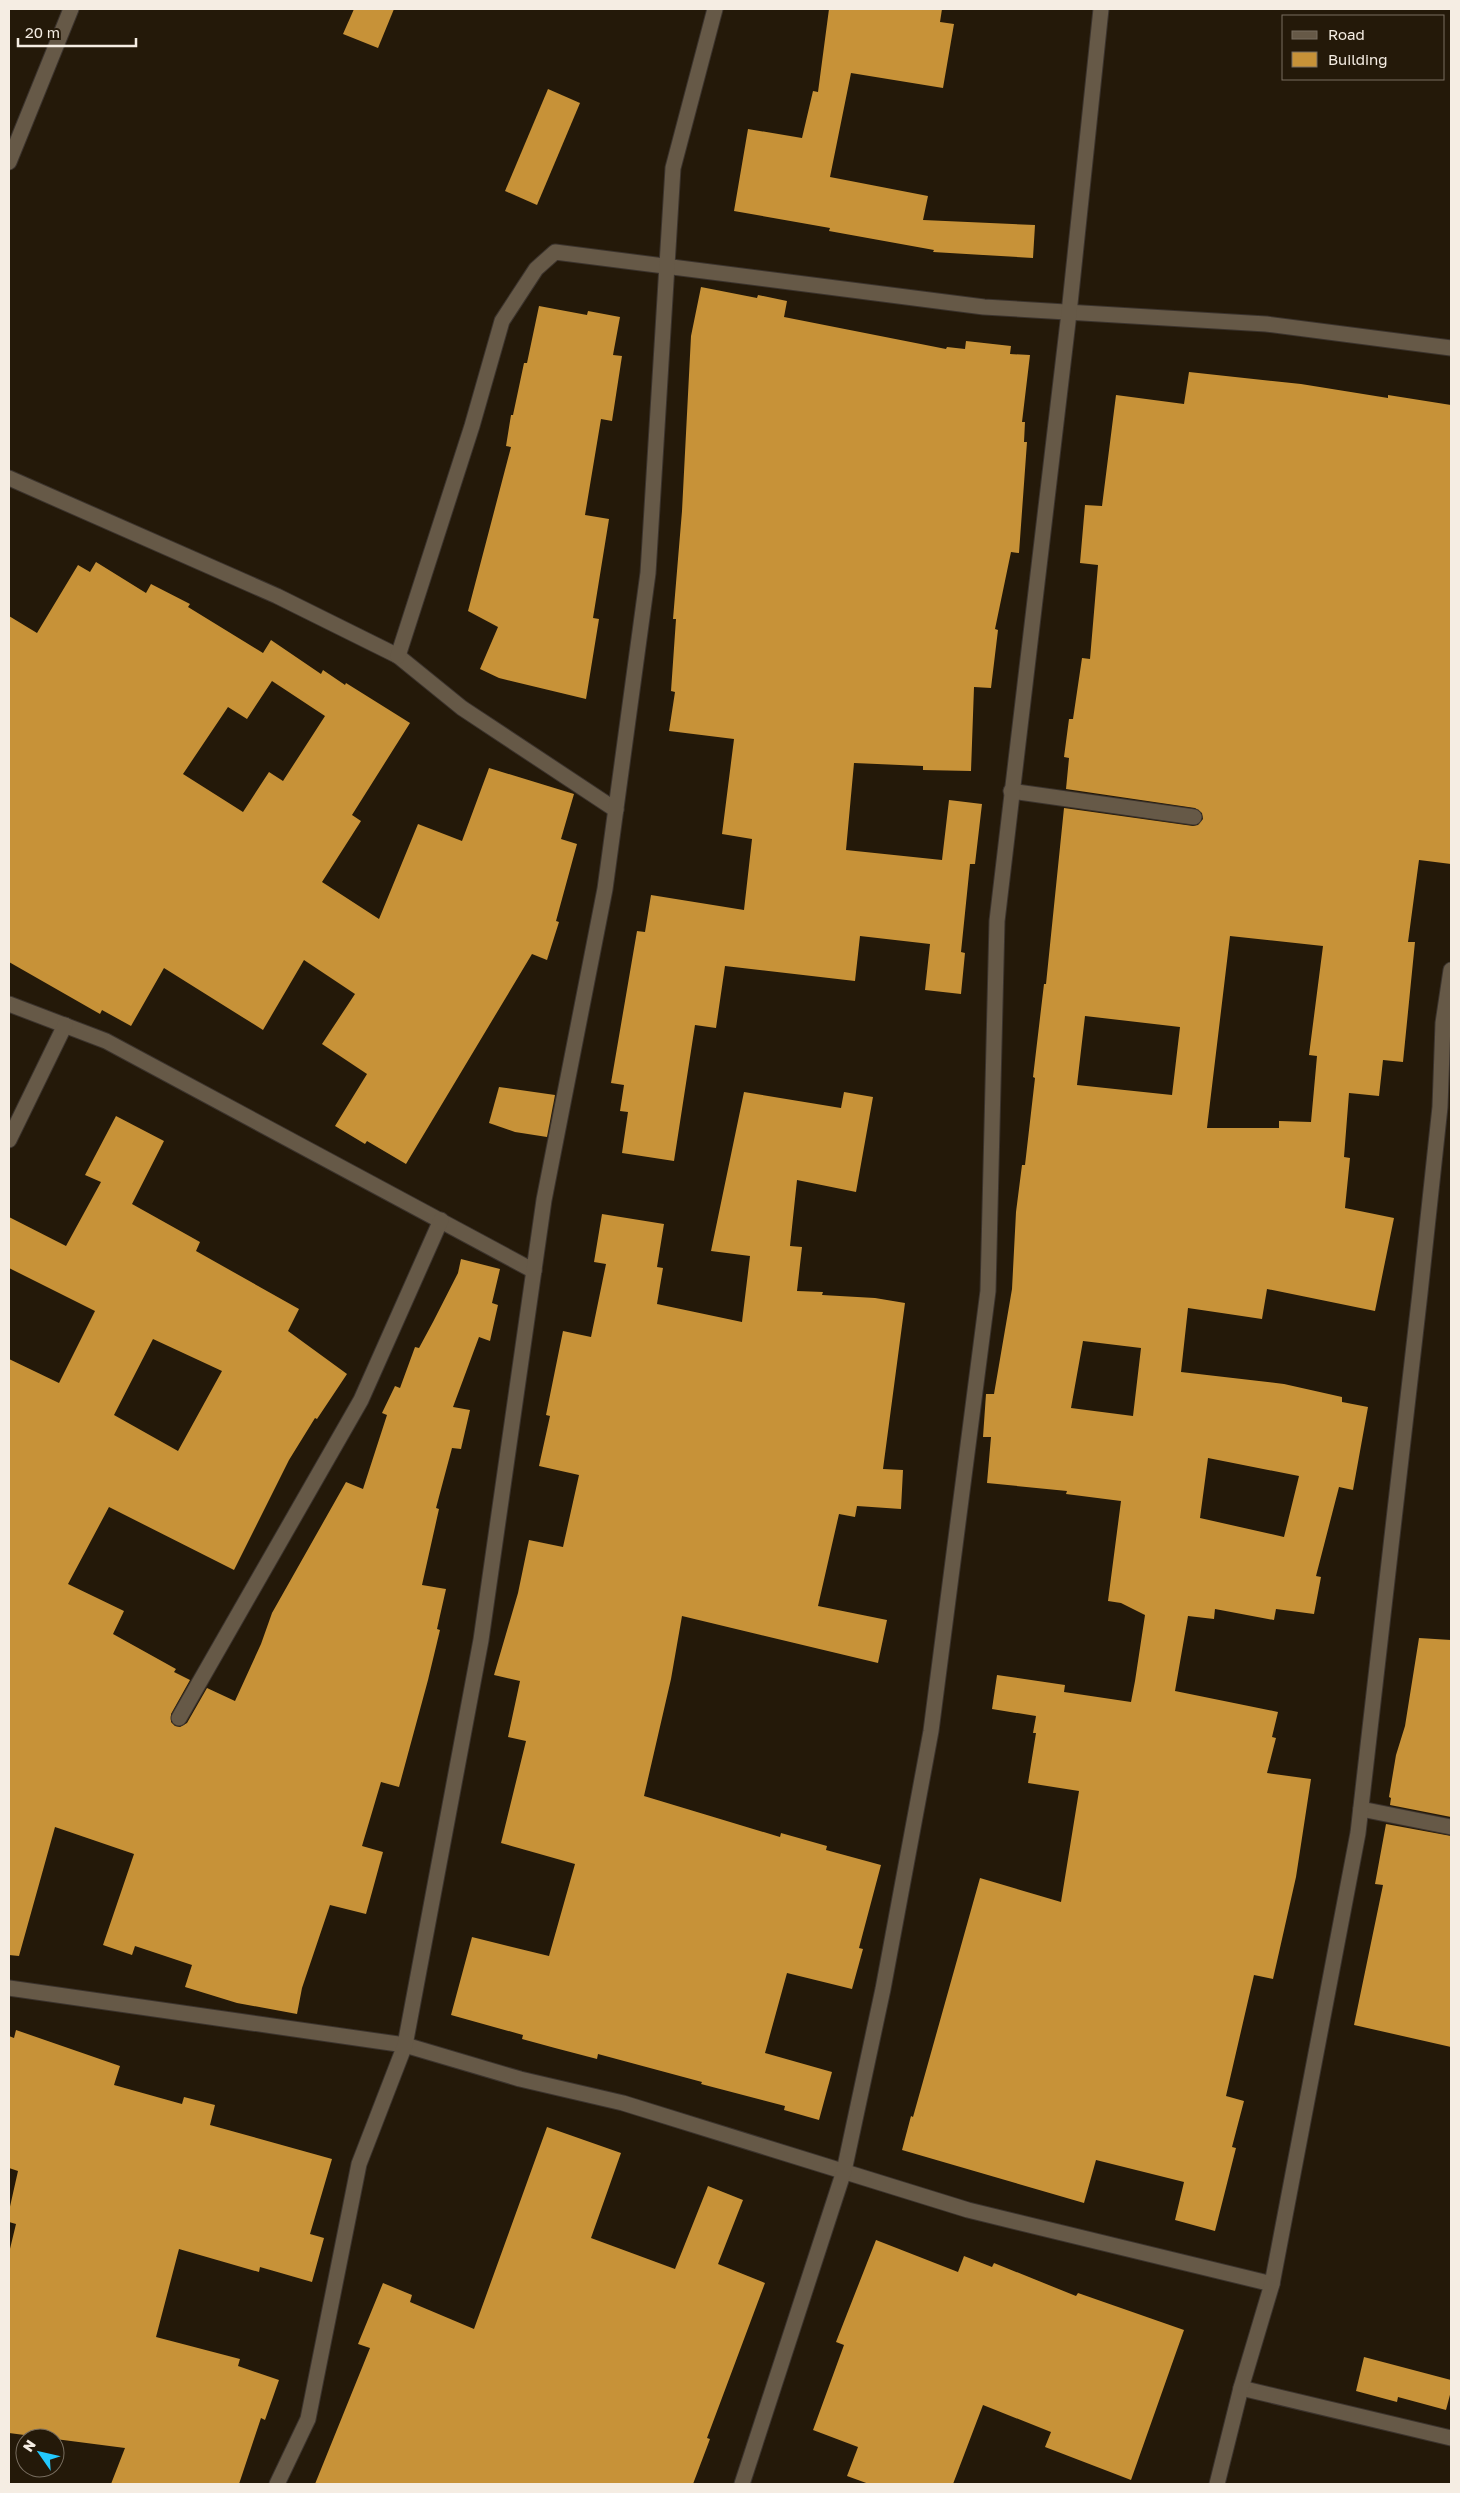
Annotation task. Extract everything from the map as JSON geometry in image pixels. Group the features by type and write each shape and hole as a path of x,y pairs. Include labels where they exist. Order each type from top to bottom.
{"street":[{"path":"9,162 71,9"},
{"path":"277,2484 308,2419 359,2164 405,2045 481,1640 544,1200 605,889 648,574 673,168 715,9"},
{"path":"742,2484 844,2171 884,1989 931,1731 988,1291 997,921 1011,790 1069,313 1101,9"},
{"path":"398,656 472,426 502,321 536,269 555,252 667,265 984,308 1266,324 1451,348"},
{"path":"9,478 277,596 398,656 462,708 616,810"},
{"path":"1011,790 1194,817"},
{"path":"1217,2484 1241,2388 1272,2284 1361,1809 1439,1117 1451,970"},
{"path":"9,1004 106,1041 534,1271"},
{"path":"9,1140 65,1025"},
{"path":"179,1718 361,1400 441,1220"},
{"path":"1361,1809 1451,1827"},
{"path":"9,1988 405,2045 520,2079 623,2104 968,2210 1272,2284"},
{"path":"1241,2388 1451,2438"}],"building":[{"path":"354,9 394,9 378,48 343,34"},
{"path":"829,9 942,9 940,22 954,24 943,88 851,73 830,177 928,196 923,220 1035,225 1033,258 933,252 934,250 829,231 830,228 734,211 748,129 802,138 813,91 818,92"},
{"path":"548,89 580,103 537,205 505,191"},
{"path":"701,287 757,298 758,295 787,301 784,317 946,349 947,347 965,349 966,341 1011,346 1010,354 1030,355 1022,422 1025,422 1024,442 1027,442 1019,553 1011,552 995,629 998,630 991,688 974,687 971,771 923,770 923,766 854,763 846,850 942,860 949,800 982,804 975,864 970,864 961,952 965,953 961,994 925,990 930,944 860,936 855,981 725,966 716,1028 695,1025 674,1161 622,1153 628,1112 620,1111 624,1085 611,1083 637,931 645,932 651,895 744,910 752,839 722,834 734,739 669,731 675,692 671,691 676,619 673,619 682,511 691,336"},
{"path":"539,306 587,315 588,311 620,317 613,355 622,356 612,421 601,419 585,515 609,519 593,618 599,619 586,699 499,678 480,669 498,627 468,611 511,447 506,446 511,415 513,415 524,363 527,363"},
{"path":"1189,372 1301,384 1388,398 1388,395 1451,405 1451,864 1419,860 1408,942 1415,942 1403,1062 1383,1060 1379,1096 1349,1093 1344,1157 1350,1158 1345,1208 1394,1218 1375,1311 1267,1289 1262,1319 1188,1308 1181,1372 1284,1384 1342,1397 1342,1402 1368,1407 1353,1490 1339,1487 1316,1576 1321,1577 1314,1614 1276,1609 1274,1620 1215,1609 1214,1619 1188,1616 1175,1691 1278,1712 1272,1737 1276,1738 1267,1773 1311,1779 1296,1877 1273,1979 1254,1975 1226,2096 1244,2101 1232,2147 1236,2148 1215,2231 1175,2220 1184,2182 1096,2160 1084,2203 902,2150 980,1878 1061,1902 1079,1791 1028,1783 1036,1733 1033,1733 1036,1716 992,1709 997,1675 1065,1685 1064,1692 1131,1702 1135,1681 1145,1615 1121,1603 1108,1601 1121,1501 1066,1494 1067,1491 987,1483 991,1437 983,1437 986,1394 994,1394 1012,1289 1016,1212 1022,1165 1025,1165 1035,1078 1033,1077 1044,984 1046,984 1064,808 1193,826 1198,825 1203,819 1202,813 1195,808 1066,789 1069,758 1064,757 1069,719 1073,719 1082,658 1090,659 1098,565 1080,563 1085,505 1102,506 1116,395 1184,404","holes":["1230,936 1323,946 1309,1055 1317,1056 1311,1122 1279,1121 1279,1128 1207,1128","1085,1016 1180,1027 1172,1095 1077,1085","1083,1341 1141,1348 1133,1416 1071,1408","1208,1458 1299,1476 1284,1537 1200,1518"]},
{"path":"96,562 146,593 151,584 190,604 188,607 263,653 271,640 321,674 323,670 410,723 352,815 361,821 322,882 379,919 418,824 462,841 489,768 574,794 561,839 577,844 556,921 559,922 547,960 532,954 406,1164 367,1141 365,1144 335,1126 367,1074 322,1044 355,994 304,960 263,1030 164,968 131,1026 102,1010 100,1014 9,962 9,616 37,633 78,565 90,572","holes":["272,681 325,716 283,781 269,772 243,812 183,774 228,707 247,719"]},
{"path":"499,1087 555,1095 547,1137 515,1132 489,1123"},
{"path":"744,1092 841,1108 844,1092 873,1097 856,1192 797,1180 790,1246 802,1247 797,1291 823,1292 822,1295 875,1298 905,1303 883,1469 903,1470 901,1509 857,1506 855,1517 839,1514 818,1606 887,1620 878,1663 682,1616 671,1679 644,1796 780,1837 781,1833 827,1846 826,1850 881,1865 859,1948 863,1949 852,1989 787,1973 765,2053 832,2072 819,2120 784,2110 785,2106 701,2084 702,2082 598,2054 597,2059 555,2048 522,2039 523,2035 451,2015 472,1937 549,1956 575,1864 501,1843 526,1741 508,1737 520,1681 494,1675 518,1593 529,1540 563,1547 579,1475 539,1466 550,1416 546,1415 563,1331 591,1337 606,1264 594,1262 602,1214 664,1224 657,1267 663,1268 657,1304 742,1322 750,1256 711,1251"},
{"path":"116,1116 164,1141 132,1204 200,1242 196,1251 299,1309 288,1331 347,1374 317,1419 315,1418 289,1460 234,1570 109,1507 68,1584 124,1611 113,1634 176,1669 174,1672 190,1680 171,1714 171,1722 175,1726 180,1727 187,1723 207,1688 235,1701 261,1644 272,1613 346,1482 363,1489 387,1415 382,1413 395,1386 400,1388 415,1347 419,1348 433,1322 458,1273 461,1259 500,1269 492,1303 498,1305 490,1341 479,1337 453,1407 470,1410 461,1449 452,1448 436,1508 439,1509 422,1585 446,1589 437,1629 440,1630 399,1787 381,1782 362,1846 383,1852 366,1914 330,1905 302,1988 297,2014 237,2003 185,1987 192,1965 135,1946 132,1955 103,1945 134,1854 55,1827 19,1956 9,1955 9,1359 59,1383 95,1311 9,1268 9,1217 66,1246 101,1182 85,1175","holes":["153,1339 222,1371 178,1451 114,1415"]},
{"path":"1419,1638 1451,1640 1451,1817 1390,1805 1391,1798 1389,1797 1396,1755 1405,1726"},
{"path":"1386,1824 1451,1836 1451,2047 1354,2025 1383,1885 1375,1884"},
{"path":"16,2030 120,2066 114,2085 182,2104 184,2097 215,2105 210,2125 332,2159 310,2234 324,2238 312,2282 260,2267 259,2272 179,2249 156,2337 240,2359 238,2366 279,2380 265,2420 261,2418 239,2484 111,2484 125,2448 65,2440 65,2428 15,2428 15,2434 9,2433 9,2253 16,2224 9,2222 9,2211 18,2171 9,2168 9,2036 14,2038"},
{"path":"547,2127 621,2153 591,2238 675,2269 708,2186 743,2200 718,2264 765,2283 707,2438 710,2439 693,2484 315,2484 370,2348 358,2344 383,2283 412,2295 410,2302 474,2329"},
{"path":"876,2240 958,2272 964,2256 992,2267 994,2263 1076,2296 1078,2293 1184,2330 1131,2480 1045,2447 1051,2432 983,2405 953,2484 869,2484 847,2476 858,2447 813,2430 844,2345 836,2342"},
{"path":"1364,2357 1451,2380 1451,2391 1446,2410 1398,2397 1397,2402 1356,2391"}]}
